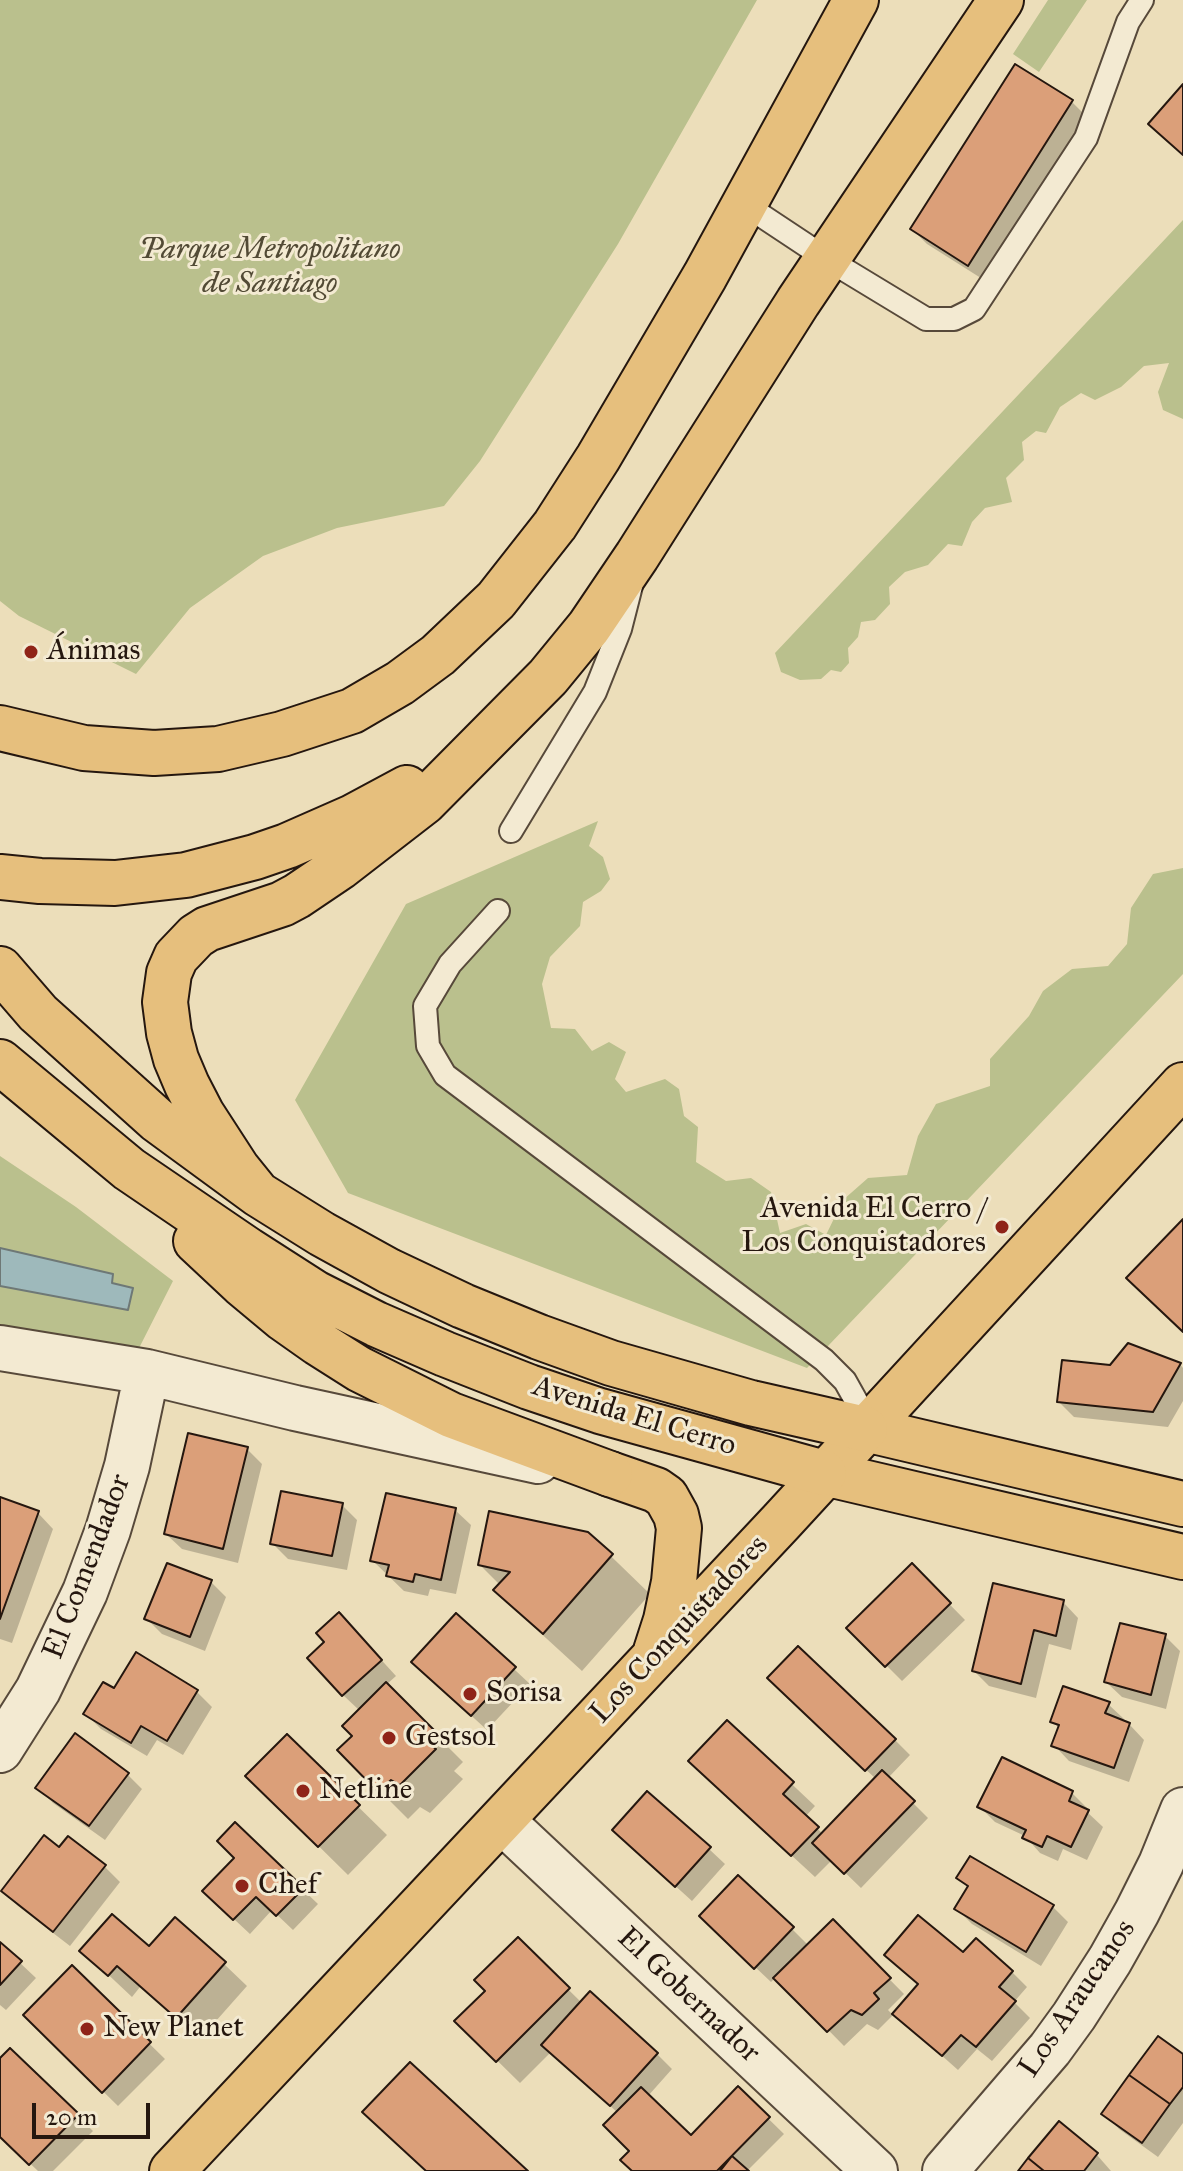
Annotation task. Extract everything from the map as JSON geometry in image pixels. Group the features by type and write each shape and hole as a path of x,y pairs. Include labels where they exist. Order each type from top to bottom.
{"main road":[{"path":"0,728 84,748 154,753 218,749 282,734 352,711 400,683 438,655 485,611 555,525 705,276 856,0"},
{"path":"258,1194 202,1114 176,1059 165,1002 169,973 176,957 207,929 282,904 340,867 424,802 548,677 589,627 637,556 789,315 1001,0"},
{"path":"0,877 40,881 127,882 186,875 255,857 320,833 408,787 504,720"},
{"name":"Avenida El Cerro","path":"0,969 38,1013 106,1077 204,1157 322,1234 389,1271 463,1306 539,1337 668,1380 751,1403 1183,1504"},
{"path":"0,1062 129,1169 199,1244 242,1284 328,1350 403,1393 451,1415 656,1490 666,1497 679,1528 674,1582 654,1657"},
{"name":"Los Conquistadores","path":"172,2171 502,1821 1183,1085"},
{"name":"Avenida El Cerro","path":"129,1169 315,1293 376,1324 529,1387 600,1411 824,1473 1183,1557"}],"street":[{"name":"Avenida El Cerro","path":"0,1348 147,1372 515,1457 610,1474"},
{"name":"El Comendador","path":"0,1750 38,1690 85,1592 127,1466 147,1372"},
{"name":"Los Araucanos","path":"945,2171 1050,2049 1074,2016 1137,1912 1183,1810"},
{"name":"El Gobernador","path":"502,1821 875,2171"}],"lane":[{"path":"744,204 926,319 954,319 974,309 1086,138 1128,22 1142,0"},
{"path":"511,831 595,692 620,629 637,556"},
{"path":"498,911 450,964 425,1006 428,1046 445,1075 824,1360 845,1381 859,1406 865,1429"}],"green space":[{"name":"Parque Metropolitano de Santiago","path":"0,0 757,0 618,244 480,461 444,506 337,528 263,556 190,608 136,674 19,616 0,601"},
{"path":"1048,0 1087,0 1039,72 1013,54"},
{"path":"1183,220 1183,419 1163,410 1158,392 1169,363 1144,366 1121,387 1095,400 1081,393 1060,407 1046,433 1036,431 1022,442 1024,460 1006,478 1012,502 985,508 972,522 962,546 948,544 928,565 905,572 889,587 890,604 875,620 861,622 858,637 848,648 849,663 841,672 831,670 821,679 800,680 781,672 775,653"},
{"path":"598,821 589,846 603,857 610,879 601,891 583,902 580,926 550,957 542,984 551,1028 575,1029 592,1051 609,1042 626,1052 615,1079 626,1092 665,1079 679,1089 684,1116 698,1127 696,1162 726,1181 751,1178 771,1192 780,1233 806,1224 826,1235 843,1200 868,1178 907,1175 918,1136 936,1104 990,1086 990,1059 1029,1016 1043,991 1072,969 1108,966 1127,944 1131,908 1153,874 1183,868 1183,974 807,1368 348,1193 295,1100 406,904"},
{"path":"0,1156 76,1207 173,1281 135,1356 0,1333"}],"water":[{"path":"0,1248 113,1274 112,1283 133,1288 128,1310 0,1286"}],"building":[{"path":"1015,64 1073,100 968,266 910,229"},
{"path":"1183,84 1183,155 1148,124"},
{"path":"1183,1219 1183,1332 1126,1278"},
{"path":"1128,1343 1181,1363 1153,1412 1057,1402 1062,1360 1110,1365"},
{"path":"188,1433 248,1447 223,1549 164,1534"},
{"path":"281,1491 343,1503 332,1556 270,1544"},
{"path":"386,1493 456,1508 441,1580 415,1574 413,1582 386,1576 389,1565 370,1561"},
{"path":"0,1497 39,1511 0,1619"},
{"path":"489,1511 588,1532 613,1554 543,1634 493,1590 510,1572 478,1565"},
{"path":"167,1563 212,1580 190,1637 144,1619"},
{"path":"912,1563 951,1603 885,1667 846,1628"},
{"path":"993,1583 1064,1600 1056,1636 1034,1630 1021,1684 972,1671"},
{"path":"339,1612 382,1660 342,1696 307,1658 324,1642 316,1633"},
{"path":"456,1613 516,1667 471,1716 411,1662"},
{"path":"1120,1623 1166,1634 1151,1695 1104,1682"},
{"path":"798,1646 896,1739 865,1771 767,1678"},
{"path":"136,1652 198,1690 167,1741 141,1726 131,1743 83,1714 103,1682 114,1688"},
{"name":"Gestsol","path":"386,1682 436,1732 426,1741 436,1749 400,1785 391,1780 378,1792 337,1750 352,1736 342,1726"},
{"path":"1063,1686 1110,1702 1105,1713 1130,1723 1114,1768 1051,1746 1059,1725 1050,1722"},
{"path":"727,1720 794,1782 783,1794 819,1827 791,1856 688,1761"},
{"path":"75,1733 129,1773 89,1826 35,1788"},
{"name":"Netline","path":"287,1734 360,1805 318,1847 245,1776"},
{"path":"1002,1757 1073,1791 1069,1801 1089,1810 1071,1847 1047,1836 1042,1847 1022,1838 1026,1830 977,1807"},
{"path":"882,1770 915,1801 844,1874 812,1843"},
{"path":"647,1791 711,1847 675,1887 612,1830"},
{"path":"235,1822 304,1888 276,1916 256,1897 233,1920 202,1891 234,1858 217,1841"},
{"path":"44,1835 59,1847 68,1836 106,1865 53,1932 1,1891"},
{"path":"970,1856 1054,1905 1026,1952 954,1909 968,1886 956,1878"},
{"path":"738,1875 794,1927 754,1969 699,1916"},
{"path":"112,1914 149,1946 175,1917 226,1962 176,2018 117,1966 108,1976 79,1951"},
{"path":"918,1915 963,1952 976,1938 1013,1971 999,1987 1016,2001 976,2047 961,2035 942,2056 892,2014 918,1984 884,1955"},
{"path":"833,1919 891,1978 874,1993 879,1999 862,2015 851,2010 827,2032 773,1978"},
{"path":"518,1937 570,1988 496,2062 454,2021 485,1991 474,1980"},
{"path":"0,1942 22,1961 0,1985"},
{"name":"New Planet","path":"72,1965 151,2042 102,2093 23,2015"},
{"path":"590,1991 658,2053 610,2106 541,2045"},
{"path":"1158,2036 1183,2054 1183,2087 1170,2104 1129,2075"},
{"path":"10,2048 79,2114 29,2165 0,2137 0,2058"},
{"path":"410,2062 528,2171 426,2171 362,2112"},
{"path":"1129,2075 1170,2104 1142,2143 1101,2114"},
{"path":"738,2086 770,2117 717,2171 632,2171 620,2160 629,2151 603,2125 641,2087 691,2135"},
{"path":"1059,2121 1098,2153 1084,2171 1044,2171 1028,2158"},
{"path":"732,2156 749,2171 720,2171"},
{"path":"1028,2158 1044,2171 1018,2171"}],"place":[{"name":"Ánimas","path":"31,652"},
{"name":"Avenida El Cerro / Los Conquistadores","path":"1002,1227"},
{"name":"Sorisa","path":"470,1694"},
{"name":"Gestsol","path":"389,1738"},
{"name":"Netline","path":"303,1791"},
{"name":"Chef","path":"242,1886"},
{"name":"New Planet","path":"87,2029"}]}
